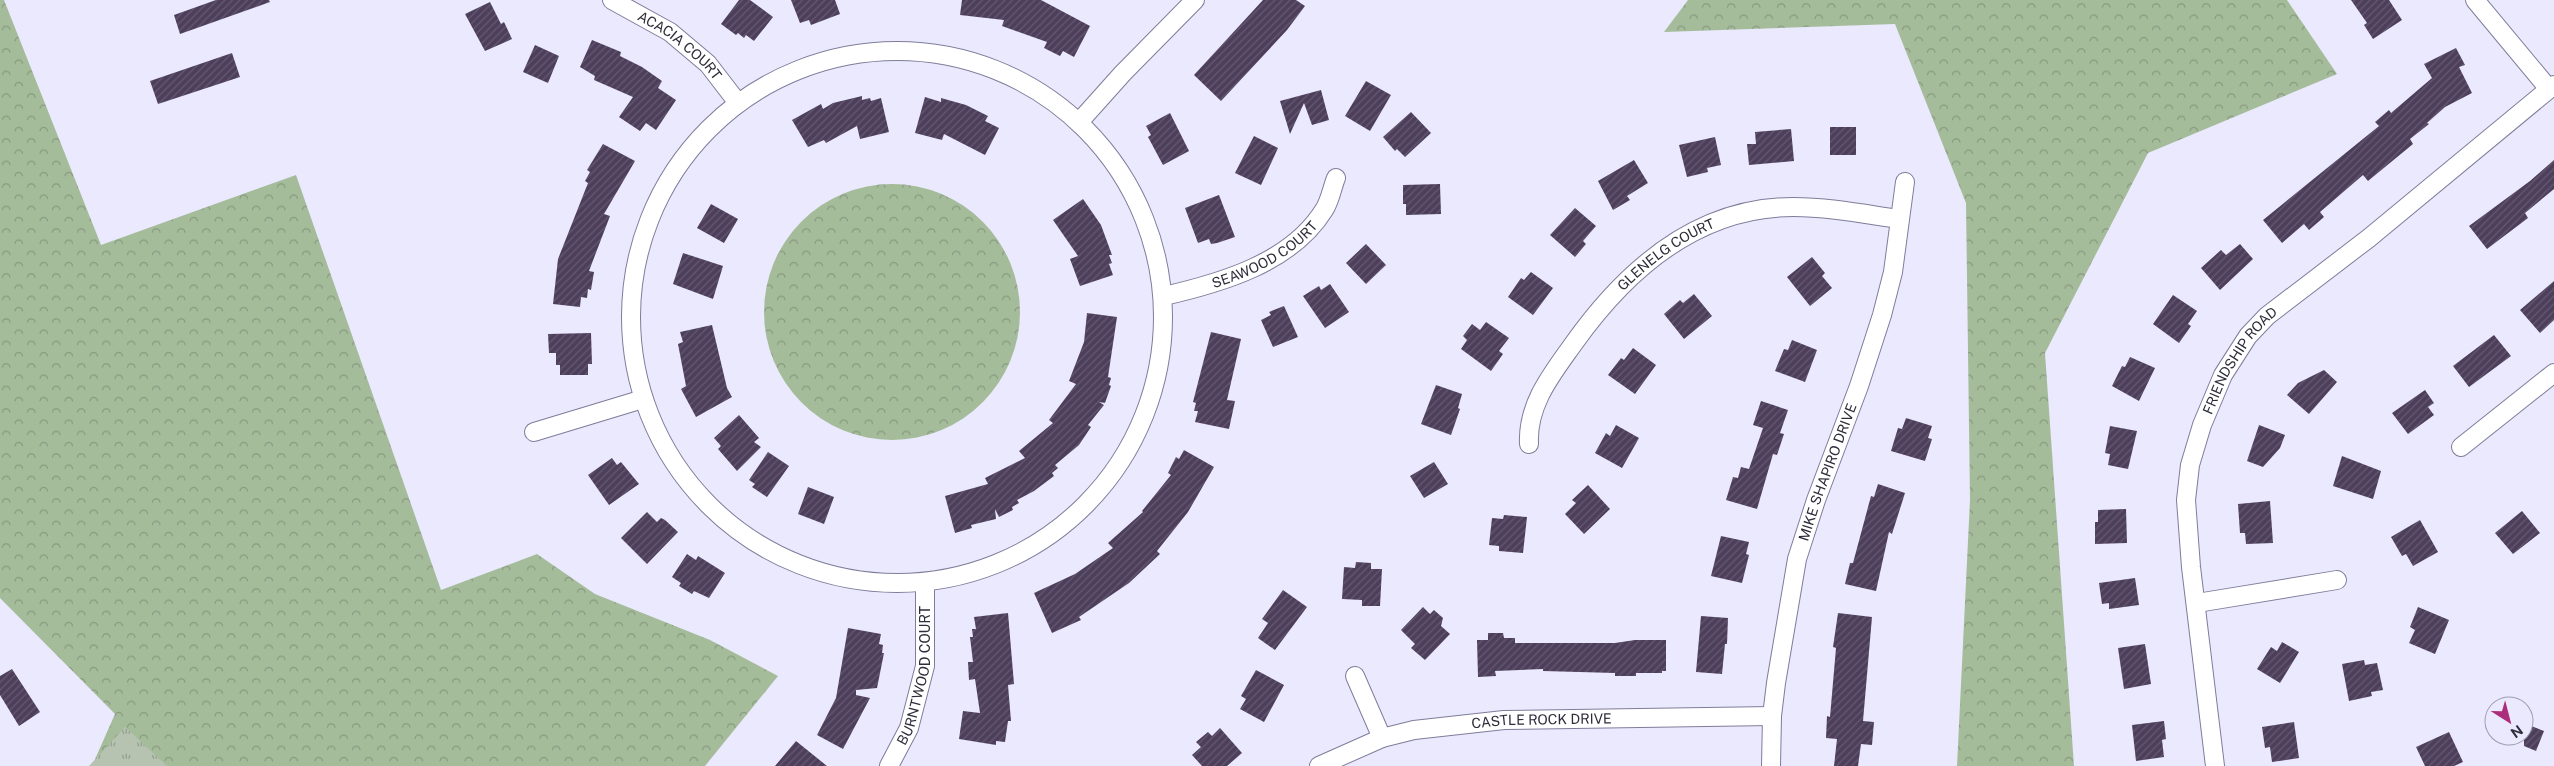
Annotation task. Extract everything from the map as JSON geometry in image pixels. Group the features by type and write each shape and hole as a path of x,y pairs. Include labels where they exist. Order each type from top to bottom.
{"street":[{"name":"ACACIA COURT","path":"612,0 670,32 708,64 738,103"},
{"path":"1080,121 1123,73 1195,0"},
{"path":"2475,0 2552,87"},
{"path":"914,50 945,54 979,62 1015,77 1080,121 1112,158 1138,201 1156,251 1164,296 1162,351 1150,401 1131,444 1095,495 1067,522 1044,539 1016,555 968,573 925,582 876,583 837,576 788,560 763,548 731,526 704,501 676,467 657,434 643,399 634,362 630,326 632,285 641,243 658,200 671,177 694,145 738,103 786,74 810,65 860,53 914,50"},
{"name":"FRIENDSHIP ROAD","path":"2215,766 2197,602 2187,532 2186,500 2190,465 2212,398 2234,355 2267,316 2369,238 2552,87"},
{"name":"SEAWOOD COURT","path":"1164,296 1240,274 1288,247 1302,236 1324,210 1336,178"},
{"name":"MIKE SHAPIRO DRIVE","path":"1771,766 1772,716 1797,559 1816,500 1860,386 1882,315 1893,272 1898,219 1905,182"},
{"name":"GLENELG COURT","path":"1529,444 1528,431 1532,415 1546,382 1586,326 1618,289 1642,265 1668,246 1711,224 1754,211 1792,207 1898,219"},
{"path":"2461,447 2554,373"},
{"path":"534,432 643,399"},
{"path":"2197,602 2337,580"},
{"name":"BURNTWOOD COURT","path":"889,766 909,728 925,666 925,582"},
{"path":"1355,676 1382,738"},
{"name":"CASTLE ROCK DRIVE","path":"1319,766 1382,738 1414,730 1504,720 1772,716"}],"green space":[{"path":"0,0 4,0 101,245 296,175 441,590 537,554 595,594 710,640 778,676 705,766 92,766 115,714 0,598"},
{"path":"1688,0 2287,0 2337,74 2148,153 2045,353 2074,766 1957,766 1970,500 1966,203 1895,24 1664,32"},
{"path":"879,184 905,184 941,193 963,205 983,221 999,241 1011,263 1018,287 1020,312 1018,337 1011,361 999,383 983,403 963,419 941,431 905,440 879,440 843,431 821,419 801,403 785,383 773,361 764,325 764,299 773,263 785,241 801,221 821,205 843,193"},
{"path":"125,727 167,766 89,766"}],"building":[{"path":"216,0 269,0 270,2 180,34 174,15"},
{"path":"739,0 750,0 773,17 754,41 746,35 744,38 738,33 736,35 721,24"},
{"path":"791,0 835,0 840,14 811,25 809,20 800,23"},
{"path":"962,0 1041,0 1090,26 1074,57 1063,51 1060,56 1044,48 1047,42 1002,26 1004,20 960,15"},
{"path":"1263,0 1296,0 1305,6 1287,30 1221,101 1194,75"},
{"path":"2351,0 2389,0 2402,20 2373,39 2364,25 2367,23"},
{"path":"490,2 501,24 504,22 512,39 485,51 465,14"},
{"path":"592,40 621,52 620,56 642,67 662,81 658,88 676,100 656,130 646,123 640,131 619,117 633,97 594,80 595,76 580,67"},
{"path":"535,45 559,56 548,83 523,72"},
{"path":"2456,48 2465,65 2459,67 2472,93 2445,107 2427,123 2429,124 2410,139 2413,144 2368,181 2363,175 2320,212 2324,217 2309,230 2304,224 2282,243 2263,220 2379,126 2375,122 2389,110 2391,113 2432,78 2424,64"},
{"path":"232,53 240,77 158,104 150,81"},
{"path":"1366,81 1391,95 1370,131 1345,116"},
{"path":"1321,90 1329,120 1312,125 1304,103 1290,134 1280,101"},
{"path":"862,96 862,100 870,98 871,101 881,98 889,132 860,139 857,126 826,143 824,140 808,147 792,120 821,104 823,109 833,103"},
{"path":"925,97 941,102 941,98 966,105 988,116 985,121 999,128 985,155 944,134 942,140 915,133"},
{"path":"1411,112 1431,133 1405,157 1397,149 1395,151 1383,137"},
{"path":"1170,113 1189,151 1163,165 1148,137 1151,135 1146,126"},
{"path":"1830,127 1856,127 1856,155 1830,155"},
{"path":"1791,129 1794,161 1749,165 1747,144 1756,144 1755,132"},
{"path":"1254,136 1278,148 1261,185 1235,173"},
{"path":"1715,137 1721,165 1707,168 1708,172 1687,177 1679,145"},
{"path":"603,144 635,161 604,214 610,216 589,271 594,272 591,290 588,289 587,298 581,297 580,307 553,304 558,259 588,183 585,181 590,172 587,170"},
{"path":"1634,160 1648,183 1627,196 1630,200 1613,210 1598,181"},
{"path":"2554,160 2554,189 2525,213 2528,218 2487,249 2469,226 2530,181"},
{"path":"1440,184 1441,214 1406,215 1406,204 1403,204 1403,185"},
{"path":"1219,195 1235,237 1211,244 1209,239 1198,243 1185,208"},
{"path":"1083,199 1101,225 1112,255 1109,255 1112,263 1109,264 1113,275 1080,286 1070,259 1078,256 1053,220"},
{"path":"711,204 738,219 724,243 697,228"},
{"path":"1575,208 1596,226 1583,241 1586,244 1575,257 1550,235"},
{"path":"1366,244 1386,265 1366,284 1346,263"},
{"path":"2240,244 2253,259 2220,290 2201,268 2221,250 2226,255"},
{"path":"683,253 723,266 713,299 673,284"},
{"path":"1812,257 1825,273 1822,276 1832,288 1810,306 1787,277"},
{"path":"1531,272 1553,288 1533,315 1508,297 1521,278 1524,280"},
{"path":"2554,281 2554,320 2540,333 2520,310"},
{"path":"1330,284 1349,312 1325,328 1303,296 1319,286 1321,290"},
{"path":"1694,294 1712,316 1684,339 1664,314 1680,300 1683,303"},
{"path":"2173,295 2197,311 2188,324 2191,326 2179,343 2153,324"},
{"path":"1284,306 1298,337 1273,347 1261,320 1271,315 1269,312"},
{"path":"1087,313 1117,317 1108,377 1111,378 1109,385 1111,386 1105,403 1099,402 1104,405 1088,425 1091,427 1079,445 1055,465 1058,468 1052,473 1054,476 1034,491 1017,500 1019,503 1012,507 1013,510 999,517 995,509 996,519 971,525 972,528 955,533 945,496 988,484 985,478 1025,458 1019,451 1053,423 1049,420 1076,384 1069,381 1084,342"},
{"path":"1486,322 1509,338 1499,351 1503,354 1491,371 1461,349 1467,340 1463,336 1472,324 1480,330"},
{"path":"712,325 727,388 732,397 696,417 681,389 686,386 678,344 683,342 680,332"},
{"path":"1211,332 1241,339 1227,400 1235,401 1229,429 1195,422 1198,411 1194,411 1196,403 1193,402"},
{"path":"591,333 592,364 588,364 588,375 560,375 560,365 556,365 556,353 549,353 548,334"},
{"path":"2494,335 2511,356 2469,387 2453,366"},
{"path":"1792,340 1817,350 1805,382 1775,371 1784,349 1788,350"},
{"path":"1633,348 1656,365 1635,394 1608,375 1621,358 1624,360"},
{"path":"2130,357 2155,368 2139,401 2112,386 2122,366 2125,367"},
{"path":"2324,370 2337,382 2309,414 2287,395 2298,383"},
{"path":"1436,385 1462,394 1458,408 1460,409 1451,435 1421,424"},
{"path":"2425,390 2434,403 2428,407 2434,415 2408,434 2392,413"},
{"path":"1761,401 1788,410 1780,433 1784,434 1777,455 1773,454 1757,509 1726,500 1733,477 1738,478 1741,467 1749,469 1763,428 1753,425"},
{"path":"739,415 759,438 754,442 761,447 737,471 718,449 721,446 714,438"},
{"path":"1906,418 1932,426 1928,438 1932,439 1925,461 1891,451 1898,428 1902,429"},
{"path":"1616,425 1639,438 1622,468 1595,453 1606,433 1610,436"},
{"path":"2259,425 2285,435 2280,448 2263,467 2247,461"},
{"path":"2110,426 2137,431 2128,469 2108,465 2110,454 2105,453"},
{"path":"1184,450 1214,467 1188,512 1157,551 1160,554 1129,583 1079,617 1081,620 1052,633 1034,593 1075,574 1113,548 1108,543 1143,512 1171,475 1168,473 1176,457 1179,459"},
{"path":"768,452 789,466 767,497 752,487 755,484 749,480"},
{"path":"2342,456 2381,471 2373,499 2333,486"},
{"path":"612,458 617,465 621,462 639,484 609,505 588,475"},
{"path":"1434,462 1448,484 1424,498 1410,476"},
{"path":"1878,484 1905,493 1892,534 1889,532 1876,591 1845,584 1850,563 1853,563 1871,496 1874,497"},
{"path":"1588,485 1610,509 1584,534 1565,514 1576,503 1572,500"},
{"path":"808,487 834,497 824,524 798,514"},
{"path":"2270,501 2273,543 2246,544 2245,533 2240,533 2238,504"},
{"path":"2126,509 2127,543 2095,544 2095,522 2098,522 2098,510"},
{"path":"2522,511 2540,533 2513,554 2495,533"},
{"path":"647,512 657,522 661,518 665,520 678,532 647,564 621,538"},
{"path":"1504,515 1527,517 1523,553 1499,551 1499,546 1489,545 1492,518 1503,519"},
{"path":"2420,520 2438,552 2413,566 2406,554 2402,556 2391,537"},
{"path":"1721,536 1749,542 1746,554 1749,555 1742,583 1711,576"},
{"path":"687,554 696,560 698,556 725,573 709,598 694,591 692,594 679,586 681,583 672,577"},
{"path":"1356,562 1371,563 1371,569 1382,569 1380,606 1362,606 1362,600 1342,599 1344,567 1355,568"},
{"path":"2135,578 2139,605 2109,609 2109,603 2102,604 2099,583"},
{"path":"1283,590 1307,607 1275,650 1258,638 1268,623 1262,619"},
{"path":"1423,607 1430,614 1434,610 1443,618 1441,626 1450,634 1425,660 1411,648 1415,644 1401,630"},
{"path":"2418,607 2449,620 2435,654 2409,643 2415,630 2410,627"},
{"path":"1008,613 1014,684 1008,685 1011,721 1008,721 1005,742 996,741 996,745 959,739 963,711 980,713 975,679 969,680 968,662 973,662 970,637 973,637 972,629 976,629 974,617"},
{"path":"1838,613 1872,617 1863,721 1874,722 1872,745 1861,744 1858,766 1834,766 1837,739 1826,738 1827,716 1830,717 1836,648 1833,647"},
{"path":"1701,616 1728,618 1727,644 1725,644 1722,674 1696,672"},
{"path":"848,628 881,634 879,644 883,645 882,653 884,653 877,688 856,690 856,695 870,698 843,749 817,735 836,698"},
{"path":"1488,633 1503,633 1504,638 1515,638 1515,643 1615,643 1635,640 1666,640 1666,671 1662,671 1662,673 1636,673 1636,676 1615,676 1615,673 1543,671 1543,669 1495,671 1496,676 1478,677 1477,640 1488,640"},
{"path":"2282,642 2299,652 2280,683 2257,669 2271,647 2277,651"},
{"path":"2145,644 2151,684 2124,689 2118,648"},
{"path":"2364,660 2365,665 2377,663 2383,690 2371,692 2372,696 2349,701 2342,664"},
{"path":"12,669 40,712 19,726 0,695 0,676"},
{"path":"1256,670 1284,685 1264,722 1240,709 1246,699 1241,696"},
{"path":"2164,721 2166,739 2162,740 2164,757 2136,761 2132,725"},
{"path":"2294,722 2299,758 2272,762 2270,747 2265,748 2262,727"},
{"path":"2534,727 2544,731 2536,751 2524,746 2534,746"},
{"path":"1220,728 1242,753 1227,766 1202,766 1192,755 1201,747 1196,742 1208,732 1212,736"},
{"path":"2449,732 2463,762 2454,766 2425,766 2416,747"},
{"path":"796,741 827,766 775,766"}]}
